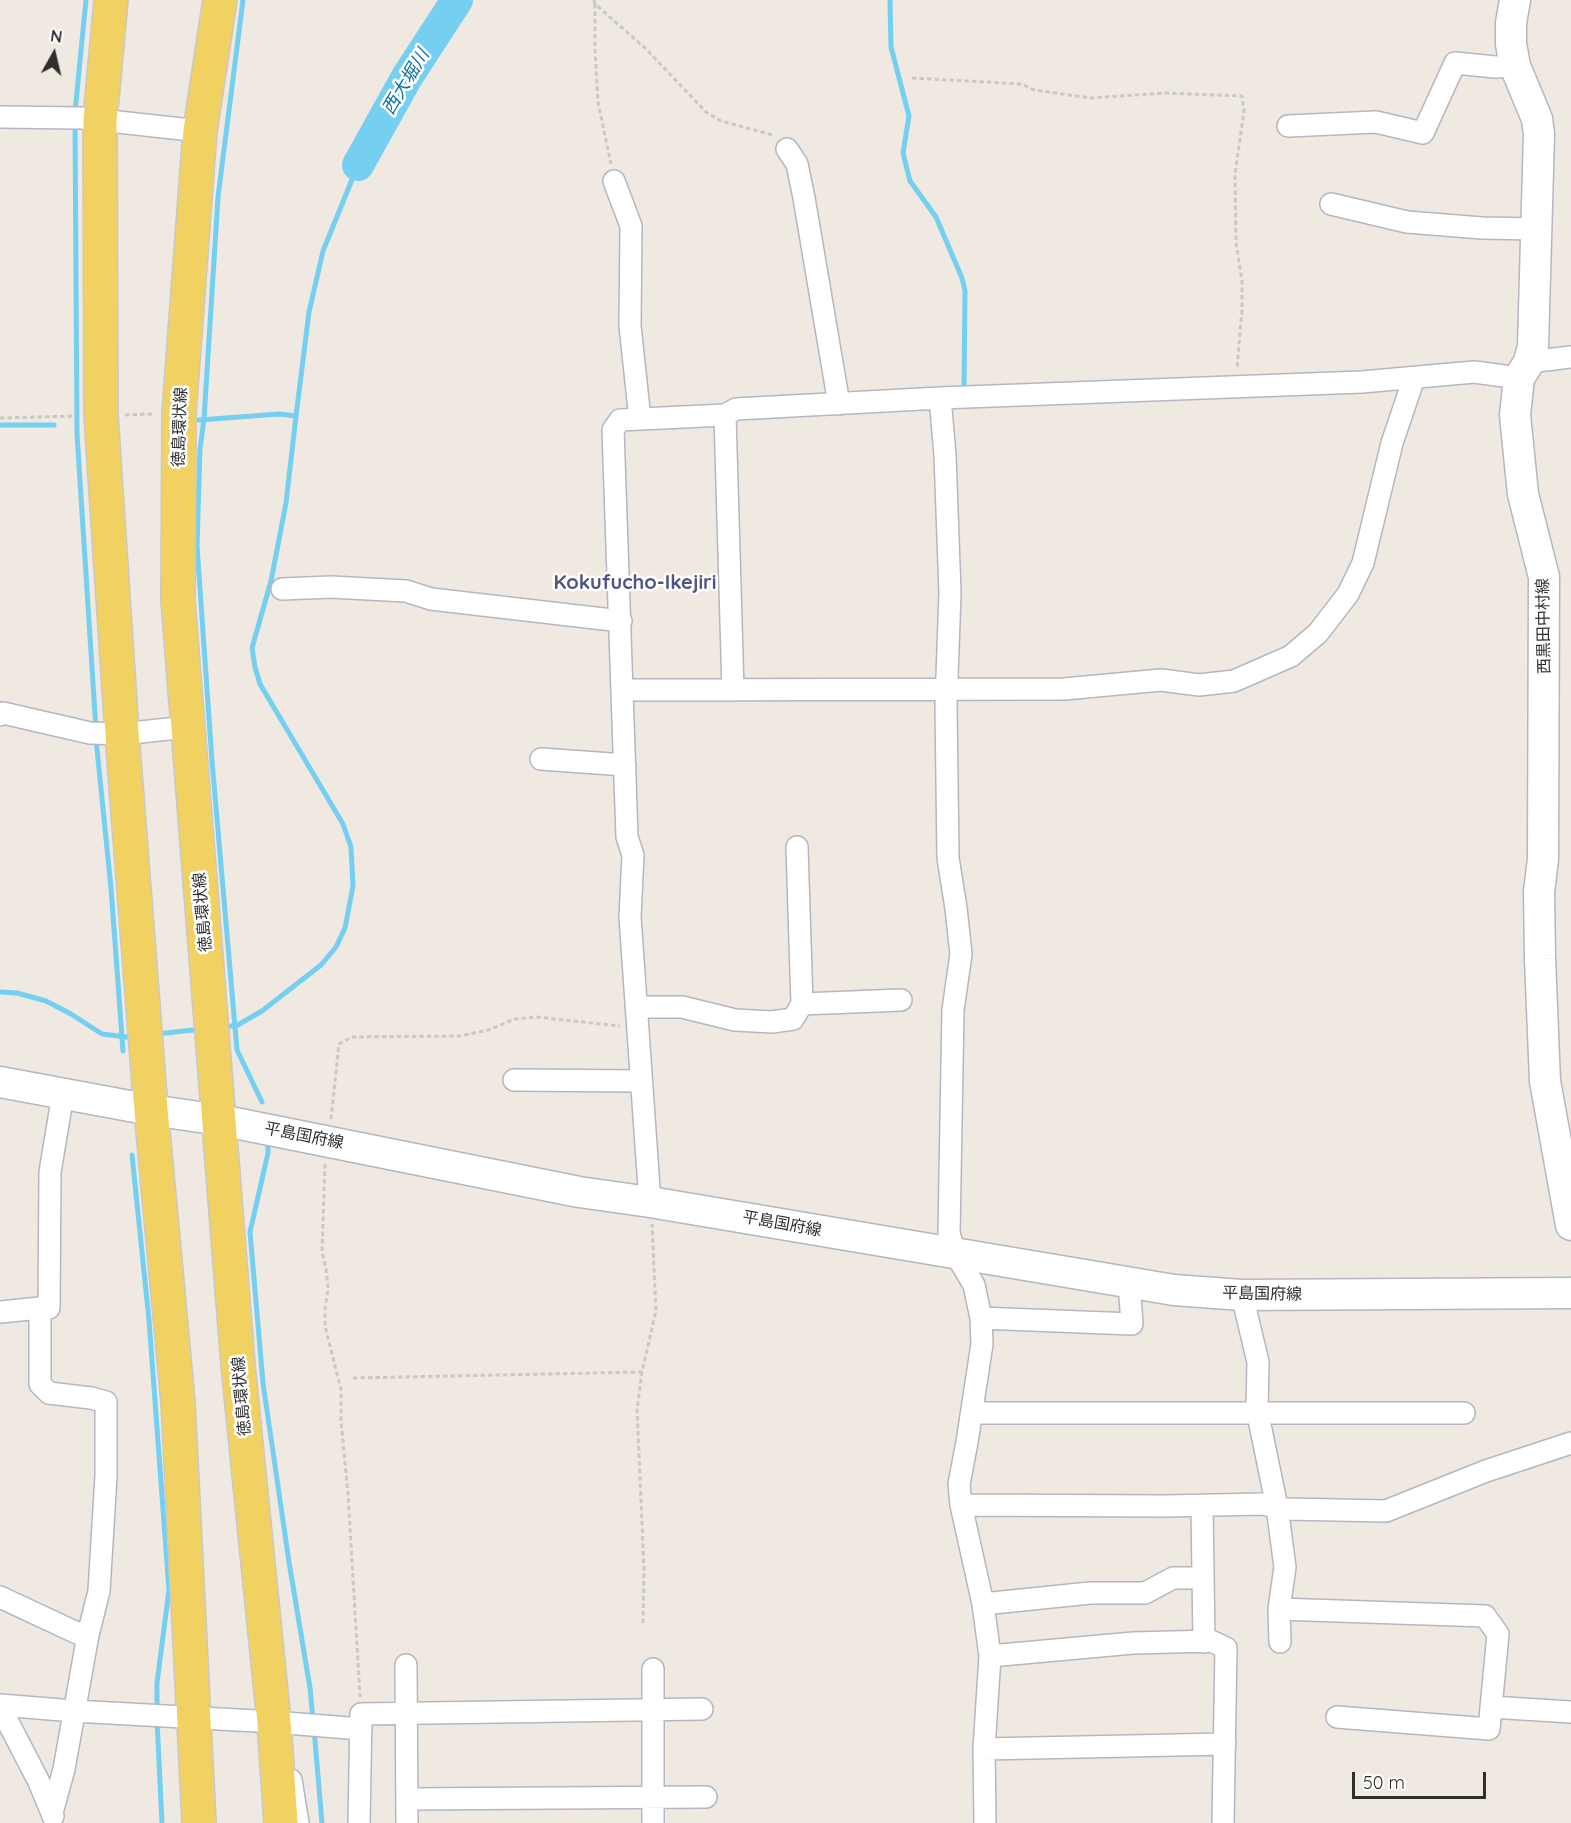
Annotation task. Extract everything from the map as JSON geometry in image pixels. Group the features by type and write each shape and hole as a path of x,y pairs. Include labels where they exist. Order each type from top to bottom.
{"main road":[{"path":"111,0 84,119 86,416 105,734 151,1110 178,1402 169,1718 199,1823"},
{"name":"徳島環状線","path":"220,0 200,131 179,413 177,560 238,1365 274,1722 281,1823"},
{"name":"西黒田中村線","path":"1515,0 1510,24 1515,66 1537,119 1539,134 1534,339 1524,370 1515,415 1523,494 1544,577 1543,859 1539,892 1539,959 1545,1081 1571,1225"},
{"name":"平島国府線","path":"0,1082 151,1110 220,1120 579,1192 1174,1290 1242,1295 1571,1293"}],"street":[{"path":"1287,126 1376,122 1423,133 1455,63 1496,67 1515,66"},
{"path":"0,117 84,119 200,131"},
{"path":"787,149 797,164 804,198 839,404"},
{"path":"614,181 631,226 630,326 640,419"},
{"path":"1331,204 1407,222 1482,228 1536,229"},
{"path":"650,1202 630,917 633,855 627,837 613,430 620,420 724,415 736,410 940,398 1235,388 1414,378 1524,370 1571,357"},
{"path":"622,690 1064,689 1161,680 1199,686 1234,681 1291,656 1318,633 1348,594 1363,563 1392,443 1414,378"},
{"path":"940,398 945,455 950,592 946,795 948,858 961,954 953,1010 949,1233 955,1253 974,1285 981,1318 982,1344 959,1484 961,1504 983,1604 990,1656 984,1749 985,1823"},
{"path":"724,415 733,690"},
{"path":"282,589 332,587 406,591 431,599 621,621"},
{"path":"0,715 3,712 105,734 188,727"},
{"path":"541,759 625,765"},
{"path":"636,1016 682,1007 735,1020 772,1022 793,1019 802,1004 797,847"},
{"path":"802,1004 901,1000"},
{"path":"514,1080 538,1089 641,1081"},
{"path":"0,1312 50,1308 50,1172 63,1094"},
{"path":"981,1318 1132,1324 1129,1283"},
{"path":"1242,1295 1258,1362 1258,1414 1277,1507 1285,1568 1279,1609 1280,1642"},
{"path":"39,1308 40,1384 49,1393 106,1402 106,1476 99,1591 88,1635 54,1818"},
{"path":"972,1413 1464,1413"},
{"path":"961,1504 1262,1504 1286,1509 1386,1511 1486,1471 1571,1443"},
{"path":"1202,1505 1204,1642"},
{"path":"983,1604 1090,1593 1146,1593 1173,1578 1203,1578"},
{"path":"0,1597 77,1633 88,1635"},
{"path":"1279,1609 1485,1616 1498,1634 1489,1729 1337,1717"},
{"path":"990,1656 1133,1643 1212,1641 1226,1648 1223,1823"},
{"path":"406,1665 407,1823"},
{"path":"652,1669 653,1823"},
{"path":"0,1705 74,1712 312,1725 361,1721 406,1712 702,1709"},
{"path":"1491,1707 1571,1712"},
{"path":"0,1717 8,1722 39,1782 54,1818"},
{"path":"169,1718 180,1765 184,1823"},
{"path":"359,1823 361,1721"},
{"path":"274,1722 285,1746 298,1823"},
{"path":"984,1749 1225,1744"},
{"path":"406,1799 706,1797"}],"path":[{"path":"594,2 644,47 706,112 721,121 774,135 787,149"},
{"path":"594,2 598,102 614,181"},
{"path":"912,78 1022,84 1034,90 1090,98 1165,93 1242,96 1244,111 1235,174 1236,243 1242,281 1242,309 1235,388"},
{"path":"0,418 179,413"},
{"path":"361,1721 348,1494 341,1421 341,1390 326,1326 325,1310 328,1288 322,1252 325,1156 329,1142 339,1044 352,1037 460,1036 488,1030 515,1019 536,1017 615,1027 636,1016"},
{"path":"643,1623 644,1569 637,1410 642,1372 656,1311 650,1202"},
{"path":"353,1378 642,1372"}],"waterway":[{"path":"75,112 86,0"},
{"path":"243,0 218,197 204,419 200,449 197,546 212,761 237,1050 262,1102"},
{"name":"西大堀川","path":"358,165 407,77 457,0"},
{"path":"890,0 891,47 909,116 903,153 910,181 936,217 962,278 965,291 964,389"},
{"path":"75,122 77,434 96,730"},
{"path":"199,420 279,414 296,416 309,312 323,251 358,165"},
{"path":"231,1026 236,1026 262,1011 321,965 336,947 345,928 353,886 351,847 343,824 260,684 252,648 271,581 286,503 296,416"},
{"path":"0,425 54,425"},
{"path":"96,739 111,888 123,1051"},
{"path":"0,992 17,993 46,1001 102,1034 127,1037"},
{"path":"157,1034 202,1029"},
{"path":"268,1145 250,1232 263,1383 313,1720"},
{"path":"132,1155 149,1320 169,1590 157,1683 157,1711"},
{"path":"157,1720 162,1823"},
{"path":"314,1729 322,1823"}],"district":[{"name":"Kokufucho-Ikejiri","path":"635,583"}]}
